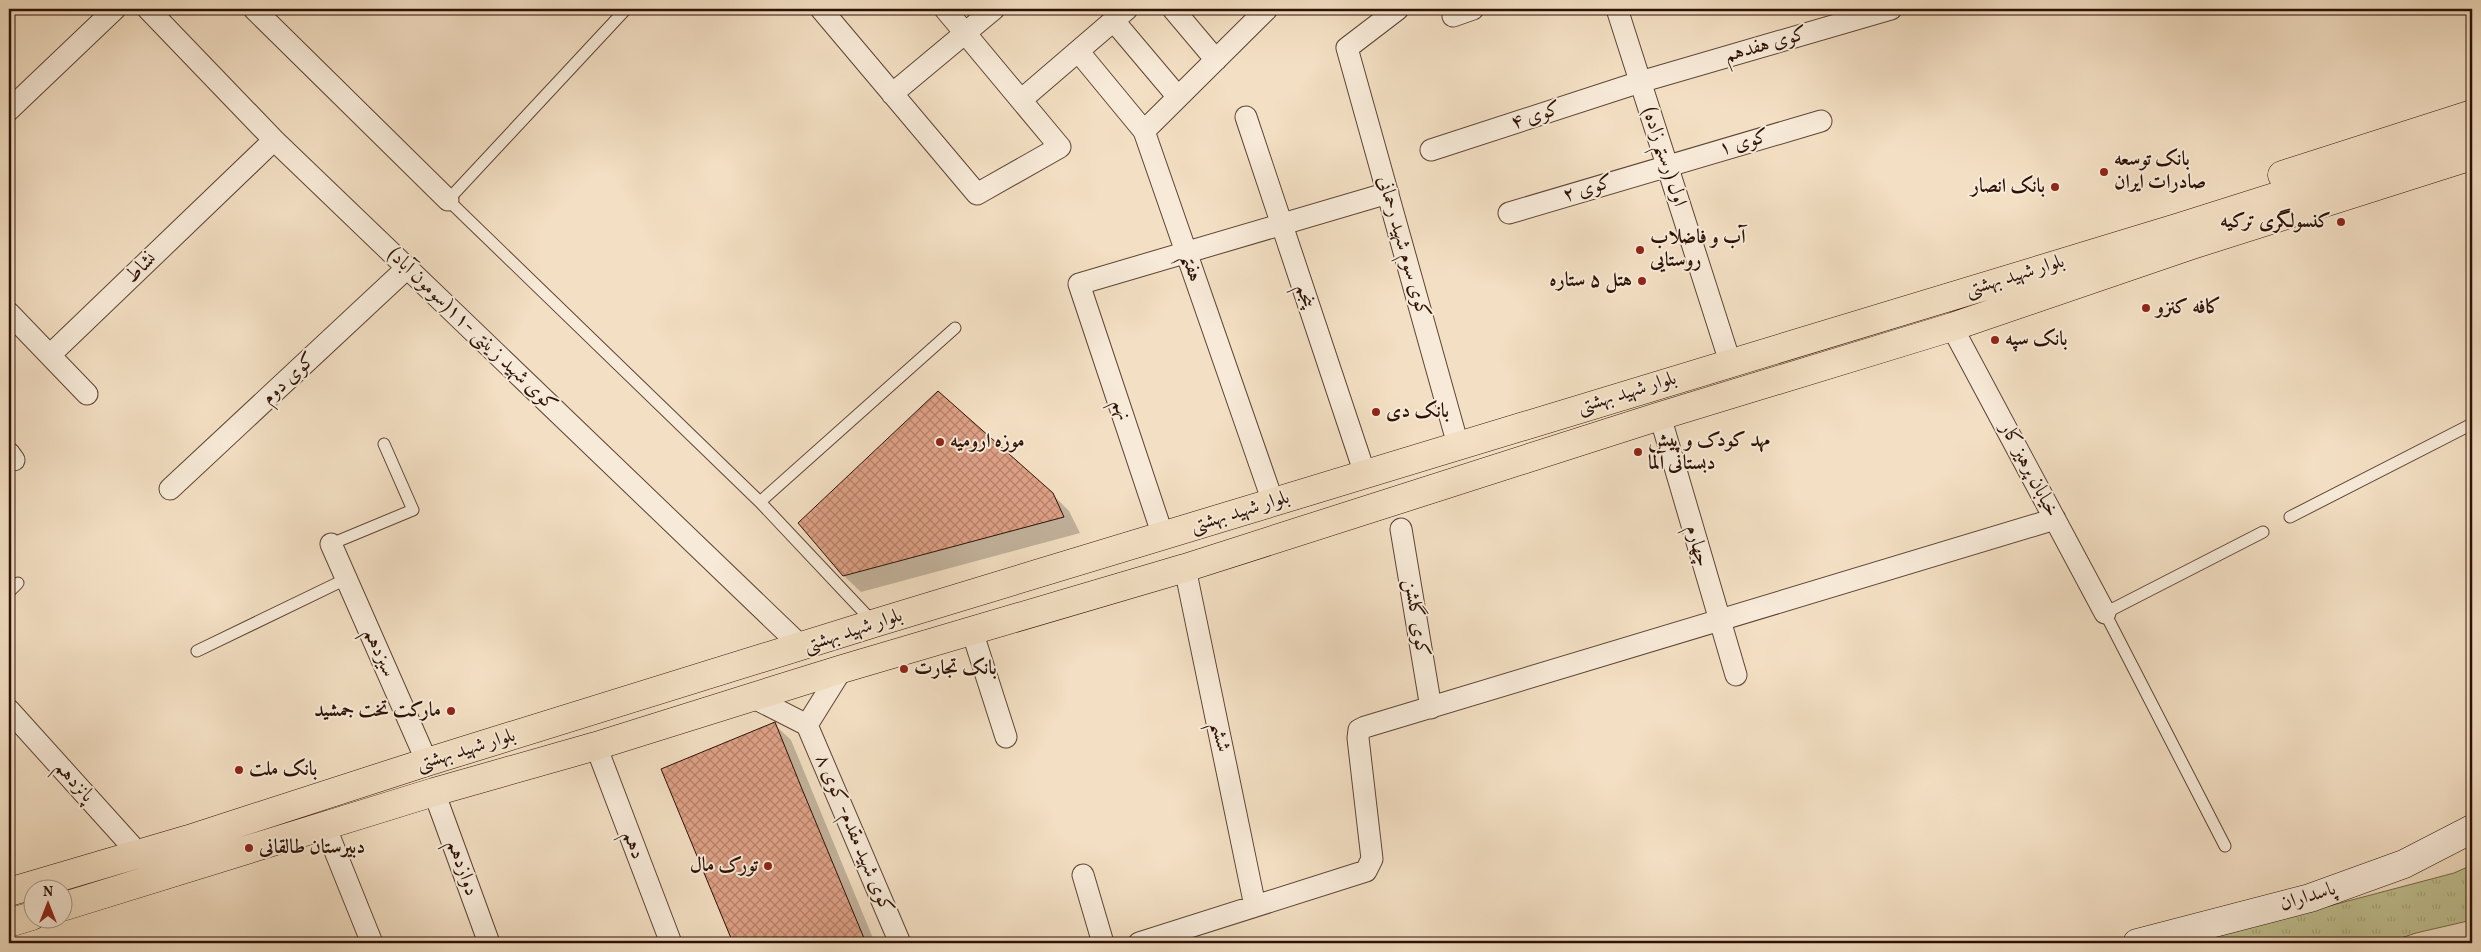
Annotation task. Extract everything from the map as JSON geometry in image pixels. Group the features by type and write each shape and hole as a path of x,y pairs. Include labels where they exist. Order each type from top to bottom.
{"main road":[{"path":"2142,250 2178,208 2472,114"},
{"name":"بلوار شهید بهشتی","path":"72,904 434,792 596,746 842,669 1185,568 1660,416 1952,327 2142,250 2472,134"},
{"name":"بلوار شهید بهشتی","path":"9,892 189,839 427,762 875,623 1730,362 2142,250 2472,156"},
{"path":"2142,250 2198,259 2472,173"},
{"name":"پاسداران","path":"2137,943 2310,898 2404,864 2472,829"},
{"path":"189,839 201,864"},
{"path":"9,923 22,919"}],"street":[{"path":"9,110 115,9"},
{"name":"کوی شهید زینتی -۱۱(سومون آباد)","path":"148,9 274,140 802,647"},
{"path":"254,9 448,200"},
{"path":"821,9 977,194 1060,148 945,9"},
{"path":"892,94 994,9"},
{"path":"1172,9 1216,60"},
{"path":"1144,131 1267,9"},
{"name":"کوی سوم شهید رحمانی","path":"1398,9 1347,48 1458,445"},
{"path":"1453,16 1473,9"},
{"name":"اول (رستم زاده)","path":"1616,9 1730,362"},
{"name":"کوی هفدهم","path":"1640,82 1891,9"},
{"path":"1021,100 1120,15 1178,97"},
{"name":"هفتم","path":"1078,51 1144,131 1273,502"},
{"name":"کوی ۴","path":"1431,150 1640,82"},
{"name":"پنجم","path":"1246,117 1365,474"},
{"name":"کوی ۱","path":"1667,164 1820,121"},
{"name":"نشاط","path":"50,355 274,140"},
{"name":"کوی ۲","path":"1509,213 1667,164"},
{"path":"1186,252 1388,193"},
{"name":"نهم","path":"1163,536 1079,284 1186,252"},
{"name":"کوی دوم","path":"170,490 407,268"},
{"path":"9,313 87,394"},
{"name":"خیابان پرهیز کار","path":"1952,327 2105,612"},
{"name":"چهارم","path":"1660,416 1736,675"},
{"path":"1139,943 1366,871 1372,859 1359,730 2055,519"},
{"name":"کوی گلشن","path":"1401,528 1431,708"},
{"name":"سیزدهم","path":"331,544 427,762"},
{"name":"ششم","path":"1185,568 1255,906"},
{"path":"972,631 1006,737"},
{"path":"752,697 807,725 842,669"},
{"name":"پانزدهم","path":"9,710 139,854"},
{"name":"کوی شهید مقدم- کوی ۸","path":"807,725 900,943"},
{"name":"دهم","path":"596,746 671,943"},
{"name":"دوازدهم","path":"434,792 489,943"},
{"path":"324,826 372,943"},
{"path":"1083,875 1103,943"}],"lane":[{"path":"626,9 448,200 760,502 875,623"},
{"path":"760,502 955,328"},
{"path":"2290,517 2472,424"},
{"path":"331,544 413,510 384,444"},
{"path":"2225,846 2105,612 2263,532"},
{"path":"197,651 346,579"},
{"path":"9,592 18,583"}],"green space":[{"path":"2472,865 2472,920 2416,933 2386,943 2189,943 2454,873"}],"building":[{"name":"موزه ارومیه","path":"938,391 1053,493 1064,517 843,576 798,523"},
{"name":"تورک مال","path":"775,722 866,943 733,943 661,769"}],"place":[{"name":"بانک توسعه صادرات ایران","path":"2104,172"},
{"name":"بانک انصار","path":"2055,187"},
{"name":"کنسولگری ترکیه","path":"2341,222"},
{"name":"آب و فاضلاب روستایی","path":"1640,250"},
{"name":"هتل ۵ ستاره","path":"1642,281"},
{"name":"کافه کنزو","path":"2146,308"},
{"name":"بانک سپه","path":"1995,340"},
{"name":"بانک دی","path":"1376,412"},
{"name":"موزه ارومیه","path":"940,442"},
{"name":"مهد کودک و پیش دبستانی آلما","path":"1638,452"},
{"name":"بانک تجارت","path":"904,669"},
{"name":"مارکت تخت جمشید","path":"451,711"},
{"name":"بانک ملت","path":"239,770"},
{"name":"دبیرستان طالقانی","path":"249,848"},
{"name":"تورک مال","path":"768,866"}]}
